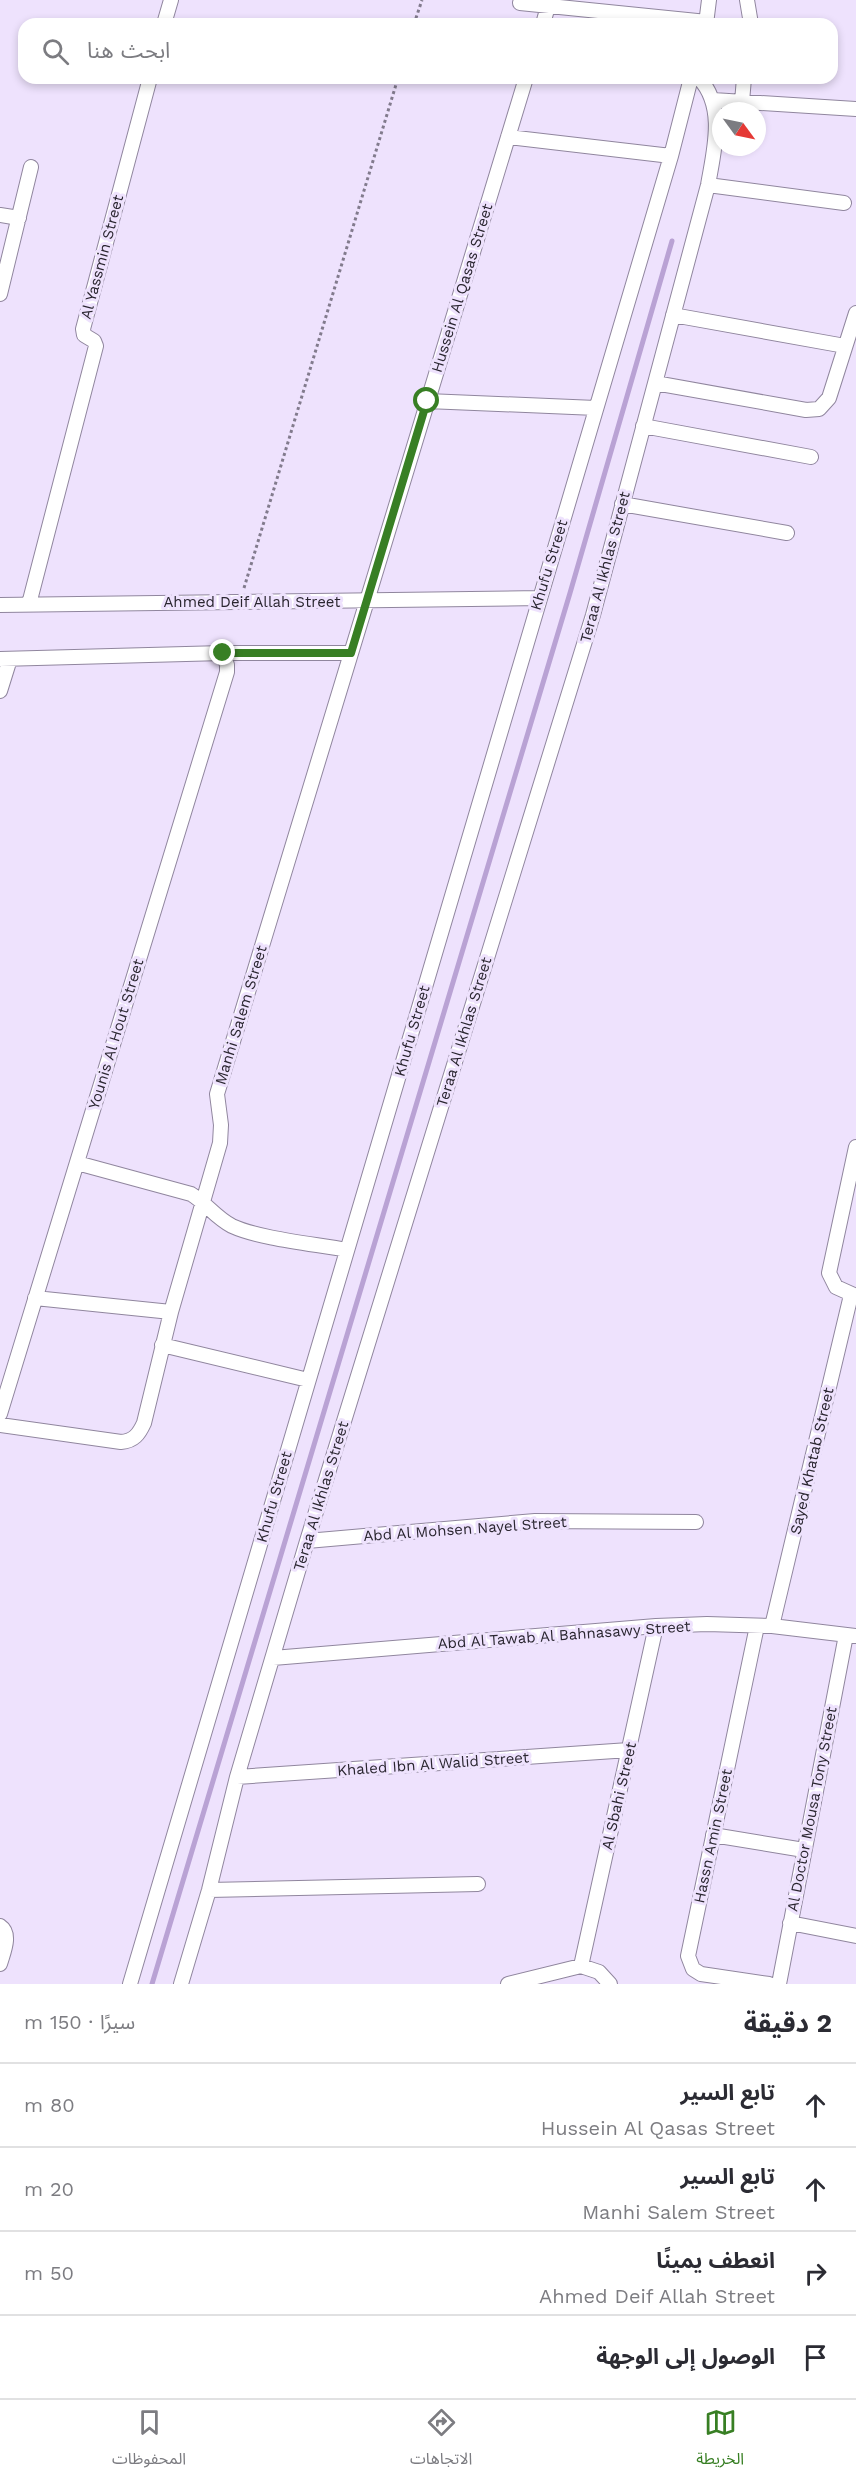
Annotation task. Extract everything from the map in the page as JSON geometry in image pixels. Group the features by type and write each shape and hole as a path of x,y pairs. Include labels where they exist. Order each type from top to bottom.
{"street":[{"path":"166,18 171,0"},
{"path":"707,18 709,0"},
{"path":"747,0 750,18"},
{"path":"520,3 660,18"},
{"path":"545,18 548,6"},
{"name":"Al Yassmin Street","path":"29,604 96,346 95,342 84,335 83,329 148,84"},
{"name":"Hussein Al Qasas Street","path":"368,601 524,84"},
{"name":"Khufu Street","path":"130,1984 671,156 689,84"},
{"name":"Teraa Al Ikhlas Street","path":"181,1984 209,1890 237,1777 307,1541 593,615 708,185 716,121 713,100 703,84"},
{"path":"713,100 742,102 744,84"},
{"path":"766,103 856,109"},
{"path":"508,137 671,156"},
{"path":"0,294 31,167"},
{"path":"708,185 844,203"},
{"path":"0,215 19,218"},
{"path":"655,383 813,411 825,405 829,398 856,313"},
{"path":"673,315 845,346"},
{"path":"427,401 596,408"},
{"path":"643,426 811,457"},
{"path":"622,504 788,533"},
{"name":"Ahmed Deif Allah Street","path":"0,605 540,598"},
{"name":"Manhi Salem Street","path":"0,1425 121,1442 130,1441 139,1434 144,1424 162,1345 220,1143 222,1125 217,1094 368,601"},
{"path":"0,691 5,659 223,653 351,653"},
{"name":"Younis Al Hout Street","path":"0,1414 227,672 223,653"},
{"path":"853,1295 836,1287 829,1273 856,1147"},
{"path":"77,1163 178,1190 204,1202 230,1225 247,1231 347,1250"},
{"name":"Sayed Khatab Street","path":"772,1626 853,1295"},
{"path":"35,1298 171,1312"},
{"path":"162,1345 308,1380"},
{"name":"Abd Al Mohsen Nayel Street","path":"307,1541 535,1521 696,1522"},
{"name":"Abd Al Tawab Al Bahnasawy Street","path":"273,1658 656,1626 772,1626 851,1635"},
{"name":"Al Sbahi Street","path":"581,1966 656,1626"},
{"name":"Hassn Amin Street","path":"757,1626 689,1960 693,1969 701,1974 732,1981 769,1984"},
{"name":"Al Doctor Mousa Tony Street","path":"779,1984 804,1850 851,1635"},
{"name":"Khaled Ibn Al Walid Street","path":"237,1777 629,1750"},
{"path":"713,1835 804,1850"},
{"path":"209,1890 478,1884"},
{"path":"790,1923 856,1936"},
{"path":"0,1926 7,1934 0,1965"},
{"path":"508,1984 581,1966 599,1972 610,1984"}],"path":[{"path":"416,18 422,0"},
{"path":"240,602 396,84"}],"waterway":[{"path":"152,1984 570,593 672,241"}],"route":[{"path":"223,653 351,653 427,401"}]}
